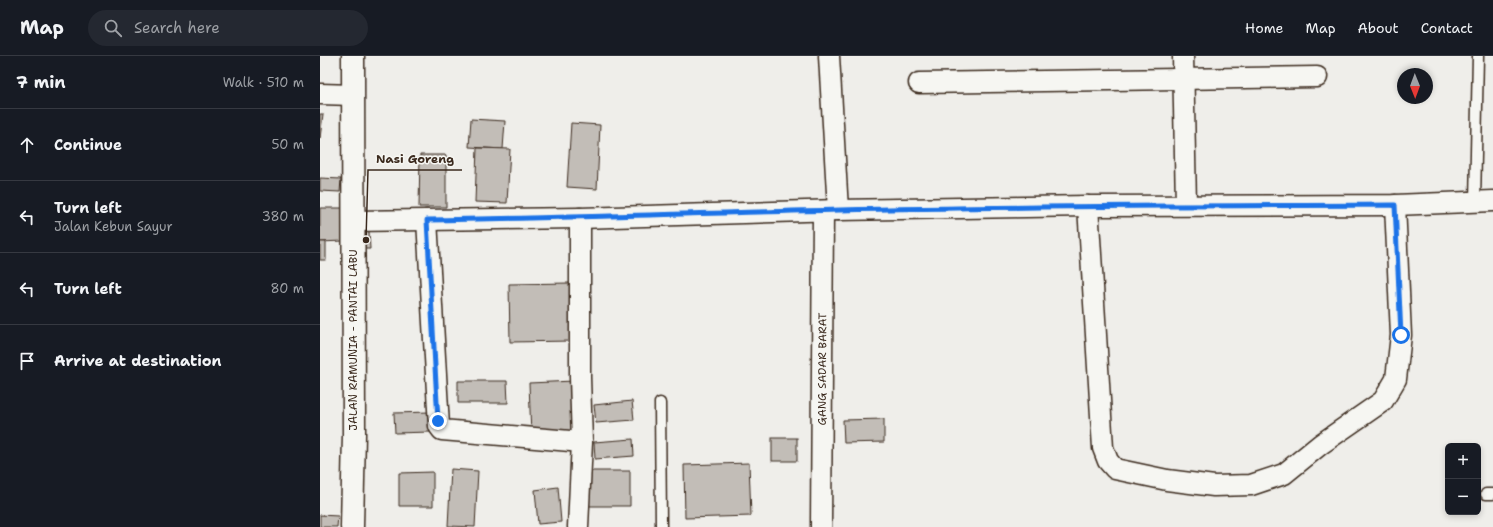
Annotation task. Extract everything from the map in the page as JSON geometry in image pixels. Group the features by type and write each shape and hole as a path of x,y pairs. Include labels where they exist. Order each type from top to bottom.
{"main road":[{"name":"JALAN RAMUNIA - PANTAI LABU","path":"352,527 354,434 353,56"}],"street":[{"name":"GANG SADAR BARAT","path":"820,527 830,211 829,56"},
{"path":"1183,56 1186,205"},
{"path":"918,83 1317,77"},
{"path":"320,94 353,95"},
{"path":"353,221 580,218 1088,206 1395,205 1484,202"},
{"path":"1088,206 1103,448 1108,461 1115,469 1167,480 1214,486 1251,485 1284,474 1321,444 1383,400 1396,379 1401,335 1395,205"},
{"path":"578,527 582,442 580,377 580,218"},
{"path":"427,220 439,426 442,430 582,442"}],"lane":[{"path":"1478,56 1484,202"},
{"path":"660,403 661,527"}],"building":[{"path":"320,114 323,114 320,138"},
{"path":"471,119 505,121 503,149 469,147"},
{"path":"571,123 600,125 597,189 567,187"},
{"path":"477,148 510,149 507,203 475,202"},
{"path":"420,155 446,155 446,207 419,207"},
{"path":"320,178 341,179 340,192 320,191"},
{"path":"320,208 342,208 343,241 320,242"},
{"path":"363,231 369,231 370,249 363,249"},
{"path":"320,242 326,242 326,260 320,260"},
{"path":"570,283 571,341 510,342 509,284"},
{"path":"458,381 507,381 508,403 458,403"},
{"path":"574,381 576,435 531,436 529,383"},
{"path":"632,401 634,420 596,423 594,405"},
{"path":"430,412 430,432 395,433 394,413"},
{"path":"884,419 884,442 844,443 843,420"},
{"path":"772,438 797,438 797,461 772,461"},
{"path":"633,439 634,456 595,459 594,442"},
{"path":"749,463 751,516 685,518 684,465"},
{"path":"451,469 478,471 475,527 448,526"},
{"path":"587,471 630,471 630,506 586,506"},
{"path":"433,472 433,506 399,506 399,473"},
{"path":"558,487 561,522 538,524 535,490"},
{"path":"320,515 338,516 337,527 320,527"}],"place":[{"name":"Nasi Goreng","path":"366,240"}],"route":[{"path":"438,421 427,220 580,218 838,210 1088,206 1395,205 1401,335"}]}
